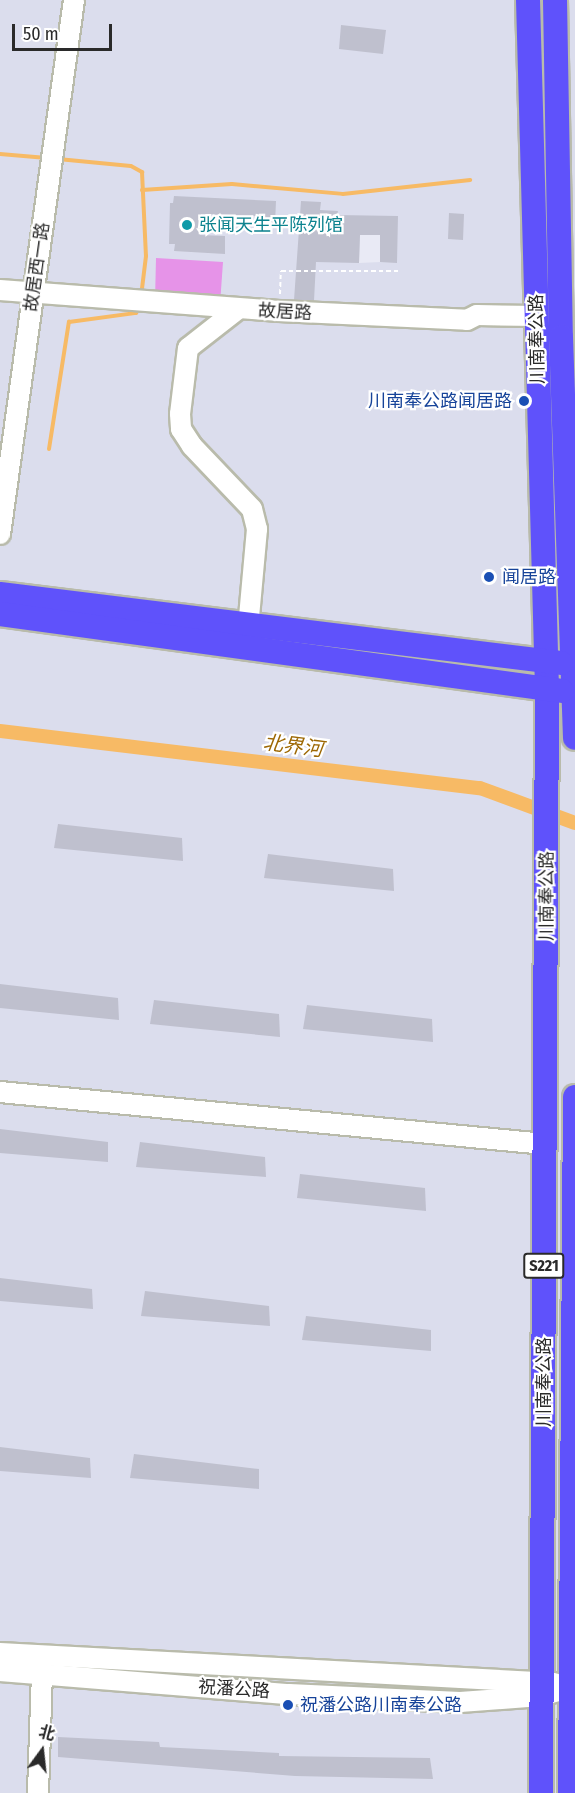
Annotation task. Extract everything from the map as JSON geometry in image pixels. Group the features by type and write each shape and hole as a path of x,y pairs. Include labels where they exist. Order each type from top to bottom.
{"main road":[{"name":"川南奉公路","path":"528,0 547,690 548,849 541,1793"},
{"name":"川南奉公路","path":"555,0 566,207 575,738"},
{"path":"0,594 547,690 574,692"},
{"path":"0,614 546,660 573,665"},
{"name":"川南奉公路","path":"570,1793 573,1686 575,1096"}],"street":[{"name":"故居西一路","path":"0,534 74,0"},
{"name":"故居路","path":"0,290 34,295 279,311 467,320 477,315 536,316"},
{"path":"238,309 188,348 181,429 252,509 257,529 248,636"},
{"path":"0,1092 545,1144"},
{"path":"0,1653 541,1689 573,1686"},
{"name":"祝潘公路","path":"0,1671 449,1702 541,1689"},
{"path":"38,1793 42,1675"}],"path":[{"path":"279,311 281,271 398,271"}],"shaded area":[{"path":"360,235 380,235 380,262 359,263"},
{"path":"156,258 223,262 220,304 155,301"}],"building":[{"path":"341,25 386,30 383,54 339,49"},
{"name":"张闻天生平陈列馆","path":"174,196 276,201 275,224 257,223 257,216 201,214 200,235 225,236 225,254 174,251 175,244 169,244 170,203 173,203"},
{"path":"301,201 321,202 320,210 338,211 337,215 398,216 397,263 380,262 380,235 360,235 359,263 316,262 314,301 294,300"},
{"path":"449,213 464,214 463,240 448,239"},
{"path":"58,824 182,838 183,861 54,848"},
{"path":"268,854 393,869 394,891 264,878"},
{"path":"0,984 118,998 119,1020 0,1008"},
{"path":"154,1000 279,1014 280,1037 150,1024"},
{"path":"307,1005 432,1019 433,1042 303,1029"},
{"path":"0,1129 108,1142 108,1162 0,1153"},
{"path":"140,1142 265,1157 266,1177 136,1167"},
{"path":"300,1174 425,1188 426,1211 297,1198"},
{"path":"0,1278 92,1289 93,1309 0,1301"},
{"path":"145,1291 269,1306 270,1326 141,1316"},
{"path":"306,1316 431,1330 431,1351 302,1340"},
{"path":"0,1447 90,1458 91,1478 0,1471"},
{"path":"134,1454 259,1469 259,1489 130,1478"},
{"path":"58,1737 159,1742 160,1747 279,1753 279,1756 430,1758 433,1779 295,1776 58,1757"}],"waterway":[{"path":"0,154 47,158"},
{"path":"58,159 131,166 142,172 146,256 141,294"},
{"path":"142,190 232,184 343,194 470,180"},
{"path":"49,449 69,322 136,313 138,307"},
{"name":"北界河","path":"0,731 480,788 575,823"}],"place":[{"name":"张闻天生平陈列馆","path":"187,225"},
{"name":"川南奉公路闻居路","path":"524,401"},
{"name":"闻居路","path":"489,577"},
{"name":"祝潘公路川南奉公路","path":"288,1705"}]}
